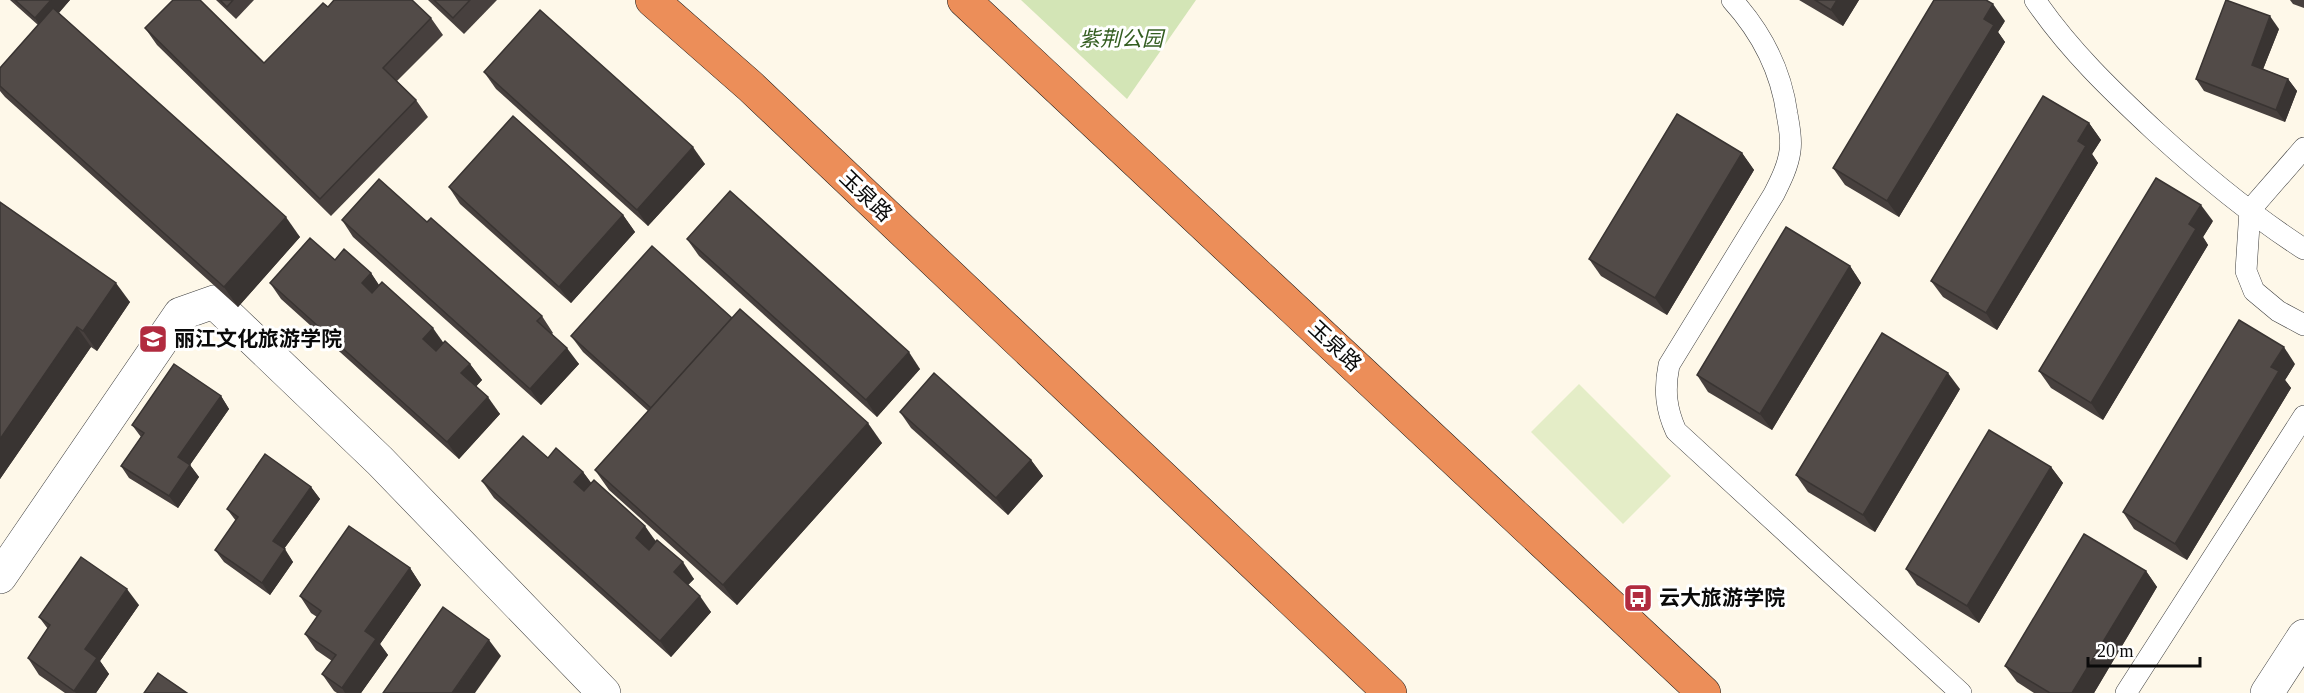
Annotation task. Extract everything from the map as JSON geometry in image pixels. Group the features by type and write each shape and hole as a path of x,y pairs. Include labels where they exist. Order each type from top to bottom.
{"highway":[{"name":"玉泉路","path":"652,0 750,86 1390,693"},
{"name":"玉泉路","path":"964,0 1521,519 1704,693"}],"street":[{"path":"0,577 180,314 214,302 380,461 604,693"},
{"path":"2267,693 2304,636"}],"lane":[{"path":"1732,0 1752,25 1773,62 1784,91 1791,136 1790,151 1785,174 1774,194 1669,365 1665,392 1669,417 1676,431 1960,693"},
{"path":"2035,0 2079,57 2183,157 2304,249"},
{"path":"2304,148 2250,210 2246,249 2246,271 2248,281 2254,291 2278,311 2304,326"},
{"path":"2126,693 2304,416"}],"green space":[{"name":"紫荆公园","path":"1021,0 1196,0 1127,99"},
{"path":"1579,384 1671,476 1623,524 1531,432"}],"building":[{"path":"15,0 51,0 35,18"},
{"path":"173,0 200,0 264,63 323,3 328,7 334,0 412,0 431,18 383,68 416,100 320,199 145,28"},
{"path":"220,0 233,0 227,7"},
{"path":"434,0 470,0 453,18"},
{"path":"1815,0 1837,0 1831,10"},
{"path":"1934,0 1986,0 1993,4 1984,19 1994,25 1887,201 1833,168"},
{"path":"2226,0 2270,16 2252,65 2288,79 2276,110 2196,79"},
{"path":"53,8 286,217 224,287 0,86 0,68"},
{"path":"540,10 693,147 637,210 484,72"},
{"path":"2043,96 2089,123 2078,141 2086,146 1986,313 1931,281"},
{"path":"1677,114 1742,153 1655,298 1589,259"},
{"path":"513,116 623,215 559,287 449,187"},
{"path":"2156,178 2201,205 2189,224 2196,229 2091,403 2039,371"},
{"path":"379,179 427,222 431,218 542,316 537,321 567,348 530,389 342,220"},
{"path":"730,191 909,352 866,400 687,239"},
{"path":"0,202 116,283 83,331 77,327 0,439"},
{"path":"1786,227 1850,266 1760,414 1697,375"},
{"path":"310,238 335,260 344,249 371,273 362,283 372,293 382,282 433,328 423,339 436,351 445,341 470,364 461,373 488,397 447,442 270,283"},
{"path":"652,246 732,318 651,408 571,336"},
{"path":"740,309 868,423 723,585 595,470"},
{"path":"2239,320 2284,347 2271,367 2279,371 2175,544 2123,512"},
{"path":"1882,333 1948,373 1863,515 1796,475"},
{"path":"174,364 221,396 178,457 190,465 169,496 121,466 144,433 132,425"},
{"path":"934,373 1031,460 996,498 900,412"},
{"path":"1989,430 2051,467 1967,606 1906,569"},
{"path":"523,436 548,458 556,448 583,472 574,482 584,491 594,480 645,526 636,538 649,550 657,540 683,562 674,572 700,596 660,641 482,481"},
{"path":"265,454 311,487 273,541 285,549 262,583 215,550 238,517 227,509"},
{"path":"349,526 410,568 365,631 376,639 342,688 322,674 336,655 305,634 321,611 300,596"},
{"path":"2084,534 2146,571 2072,693 2050,693 2005,666"},
{"path":"81,557 127,589 85,649 97,658 74,691 28,658 50,625 39,617"},
{"path":"443,607 489,640 452,693 383,693"},
{"path":"158,673 187,693 144,693"}],"place":[{"name":"丽江文化旅游学院","path":"153,339"},
{"name":"云大旅游学院","path":"1638,598"}]}
